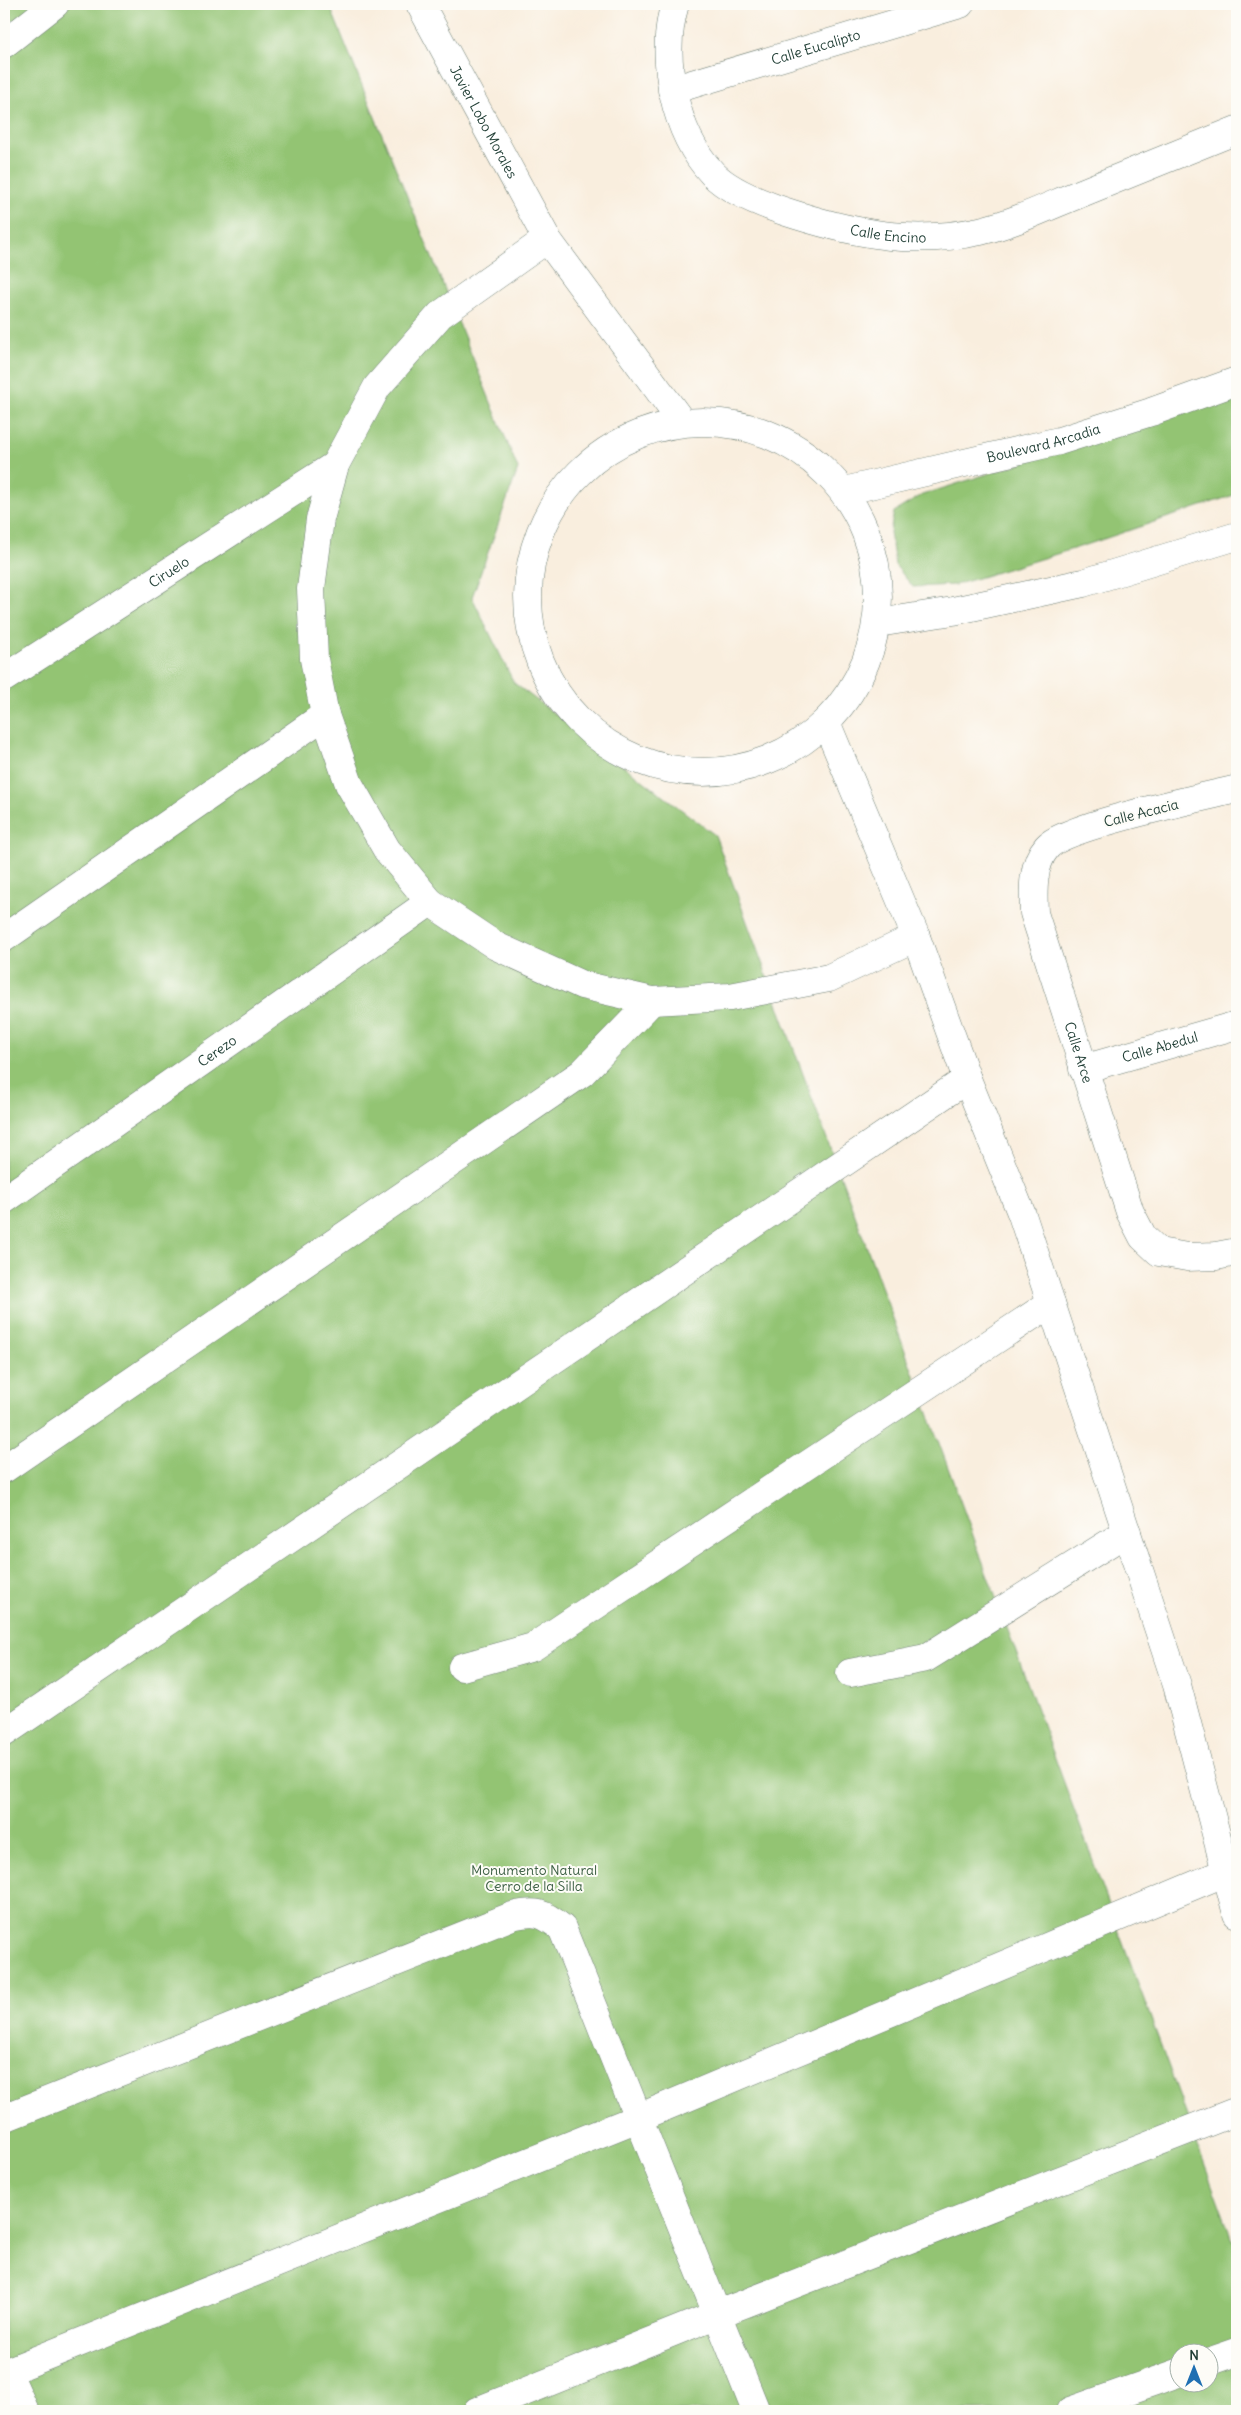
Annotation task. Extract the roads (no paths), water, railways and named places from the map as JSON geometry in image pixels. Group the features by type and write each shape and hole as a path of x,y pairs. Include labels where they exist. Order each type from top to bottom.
{"street":[{"path":"4,44 55,4"},
{"name":"Javier Lobo Morales","path":"420,4 547,239 682,422"},
{"name":"Calle Encino","path":"675,4 669,22 672,90 682,121 697,153 714,175 743,196 781,210 855,230 891,236 935,236 980,231 1018,219 1237,130"},
{"name":"Calle Eucalipto","path":"672,90 960,4"},
{"path":"547,239 440,316 377,387 335,465 320,519 311,589 314,659 325,715 349,784 387,850 430,902 496,946 582,985 652,1000 730,997 829,978 916,937"},
{"name":"Boulevard Arcadia","path":"844,491 1059,441 1151,412 1237,381"},
{"path":"682,422 728,423 772,435 812,458 844,491 867,532 874,558 878,576 878,623 868,660 851,694 826,722 785,752 736,770 685,772 635,759 591,733 557,695 534,649 526,598 533,548 555,502 588,463 632,436 682,422"},
{"name":"Ciruelo","path":"4,678 335,465"},
{"path":"878,623 952,611 1083,583 1237,536"},
{"path":"4,938 325,715"},
{"path":"826,722 916,937 967,1079 1022,1215 1177,1685 1237,1914"},
{"name":"Calle Acacia","path":"1048,846 1066,835 1092,826 1237,789"},
{"name":"Calle Arce","path":"1048,846 1040,860 1033,886 1034,913 1130,1212 1144,1237 1159,1252 1187,1257 1216,1256 1237,1252"},
{"name":"Cerezo","path":"4,1200 430,902"},
{"path":"4,1469 582,1073 652,1000"},
{"name":"Calle Abedul","path":"1083,1069 1237,1025"},
{"path":"4,1733 967,1079"},
{"path":"462,1667 533,1647 1051,1303"},
{"path":"850,1673 926,1658 1127,1532"},
{"path":"25,2411 5,2372 638,2118 1226,1872"},
{"path":"4,2118 512,1916 524,1913 544,1913 562,1928 756,2411"},
{"path":"477,2411 718,2314 1237,2111"},
{"path":"1218,2359 1237,2352"},
{"path":"1070,2411 1168,2377"}],"park label":[{"name":"Monumento Natural Cerro de la Silla","path":"534,1878"}]}
